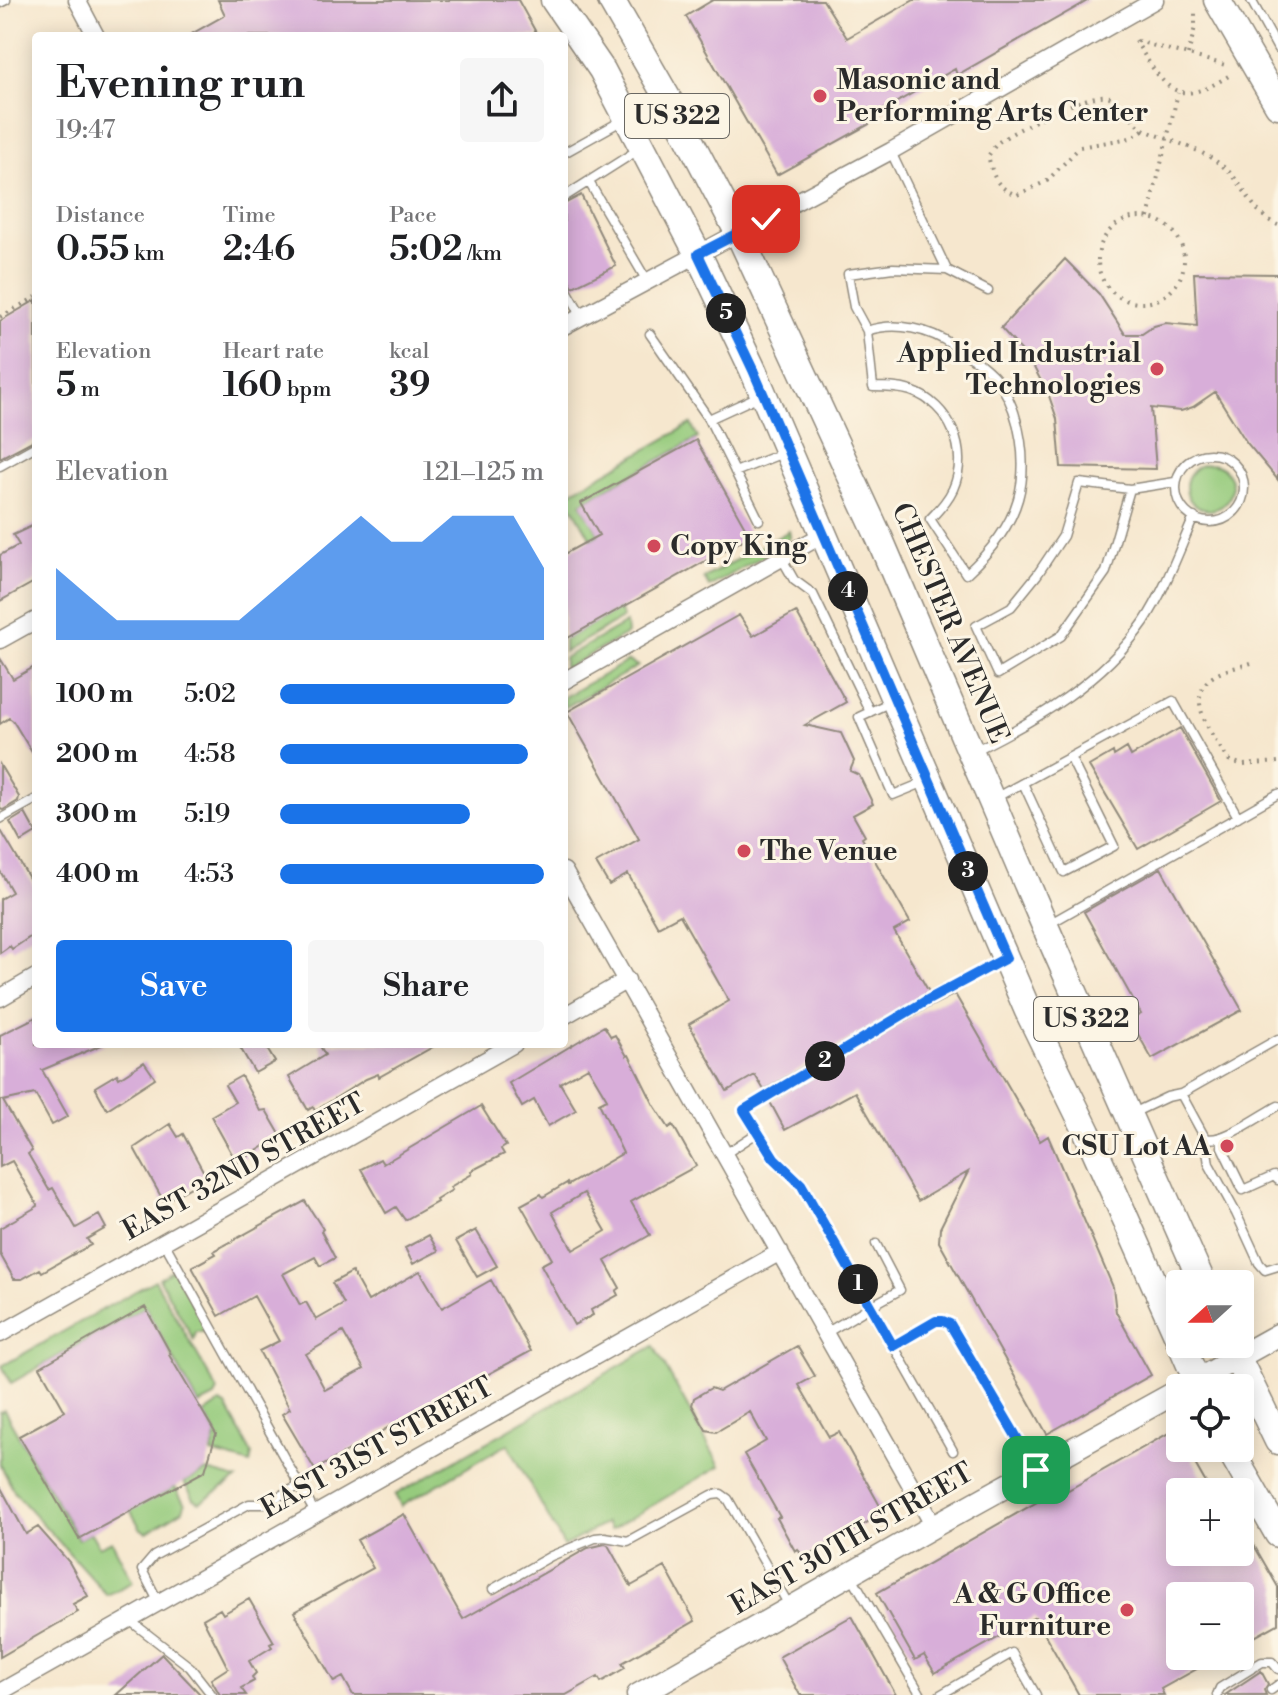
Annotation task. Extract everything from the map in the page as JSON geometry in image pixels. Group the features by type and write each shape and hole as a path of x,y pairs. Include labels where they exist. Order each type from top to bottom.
{"main road":[{"name":"US 322","path":"554,0 602,70 698,254 788,451 1006,958 1166,1309"},
{"name":"CHESTER AVENUE","path":"611,0 672,106 739,234 879,537 1045,926 1197,1270"},
{"path":"1206,2 1278,105"},
{"name":"EAST 30TH STREET","path":"1254,1344 1278,1335"},
{"name":"EAST 30TH STREET","path":"1205,1374 1226,1358"},
{"path":"1238,1358 1278,1441"},
{"name":"EAST 30TH STREET","path":"638,1695 934,1526 1166,1399"},
{"path":"1237,1462 1278,1534"}],"street":[{"path":"77,0 94,32"},
{"path":"568,324 891,151 1155,0"},
{"path":"568,679 824,534"},
{"path":"0,640 32,622"},
{"path":"568,878 934,1526"},
{"path":"0,998 32,979"},
{"path":"568,1014 627,980"},
{"name":"EAST 32ND STREET","path":"0,1334 507,1048"},
{"name":"EAST 31ST STREET","path":"0,1692 780,1252"}],"lane":[{"path":"0,3 6,0"},
{"path":"1251,0 1278,49"},
{"path":"568,151 627,118"},
{"path":"568,195 642,147"},
{"path":"891,151 947,270"},
{"path":"589,182 647,281"},
{"path":"867,331 877,327 899,327 936,333 984,367 1001,385 1012,410 1020,437 1018,498 993,546 966,574 930,519 953,489 960,465 952,428 925,397 896,387 873,387 867,331 854,307 848,274 893,268 947,270 988,291"},
{"path":"568,292 582,316"},
{"path":"650,334 709,419 759,520"},
{"path":"709,419 763,394"},
{"path":"0,466 32,448"},
{"path":"735,472 788,451"},
{"path":"1210,453 1227,457 1239,468 1244,484 1242,501 1232,514 1217,522 1201,521 1194,517 1186,513 1177,499 1175,482 1181,467 1194,456 1210,453"},
{"path":"1130,489 1106,572 1061,636 998,674 976,626 1011,607 1037,575 1063,536 1079,483 1130,489 1175,482"},
{"path":"971,753 1022,727 1081,686 1119,653 1143,623 1161,593 1194,517"},
{"path":"781,558 794,580 813,594 870,712"},
{"path":"895,700 859,717 893,795 929,780"},
{"path":"991,801 1173,701 1238,817"},
{"path":"1023,783 1064,872 1114,846 1070,757"},
{"path":"1045,926 1278,794"},
{"path":"0,819 32,801"},
{"path":"953,1451 801,1184 774,1158 744,1110 924,1002 1006,958"},
{"path":"1128,1115 1181,1094 1278,1039"},
{"path":"1181,1094 1205,1138 1209,1164 1259,1263 1265,1270 1278,1266"},
{"path":"1205,1138 1212,1140 1222,1137 1278,1106"},
{"path":"725,1154 757,1133"},
{"path":"1222,1137 1222,1147 1243,1190"},
{"path":"1236,1213 1237,1199 1243,1190 1267,1178 1274,1176 1278,1180"},
{"path":"164,1242 315,1513"},
{"path":"826,1333 900,1290 876,1244"},
{"path":"893,1346 936,1321 950,1324 1036,1470"},
{"path":"158,1601 142,1570 154,1556 249,1504 264,1504 299,1486"},
{"path":"493,1589 551,1556 595,1538 628,1541 712,1495 721,1494 728,1499 791,1608"},
{"path":"850,1574 921,1695"},
{"path":"127,1618 190,1667 212,1695"},
{"path":"940,1695 1012,1653 1036,1695"},
{"path":"1217,1695 1220,1688 1262,1662 1272,1662 1278,1669"}],"path":[{"path":"1188,55 1206,2"},
{"path":"1135,40 1188,55 1239,69 1216,84 1191,94 1178,93 1155,73 1135,40"},
{"path":"1148,218 1178,93"},
{"path":"1143,130 1130,138 1080,147 1047,181 1017,195 1003,190 988,156 999,142 1071,103 1087,97 1107,96 1123,107 1143,130 1202,151 1228,170 1255,209 1278,225"},
{"path":"1148,218 1162,223 1173,232 1184,258 1176,286 1152,302 1138,303 1124,300 1112,292 1103,281 1098,255 1102,241 1110,230 1121,222 1148,218"},
{"path":"0,317 32,299"},
{"path":"1251,663 1214,676 1202,687 1199,703 1207,724 1229,760 1243,765 1278,762"}],"green space":[{"path":"691,424 698,438 581,503 599,535 591,539 568,494"},
{"path":"1209,464 1225,471 1232,487 1225,503 1209,510 1193,503 1186,487 1193,471"},
{"path":"789,531 790,537 781,546 709,587 704,578"},
{"path":"619,609 623,618 568,650 568,638"},
{"path":"626,623 627,634 568,667 568,656"},
{"path":"628,661 638,666 568,706 568,695"},
{"path":"173,1269 206,1328 204,1332 196,1332 194,1340 159,1278"},
{"path":"155,1280 218,1391 215,1397 199,1405 145,1307 11,1383 2,1366"},
{"path":"654,1346 720,1466 610,1530 606,1523 564,1546 508,1444 401,1506 395,1495"},
{"path":"220,1403 226,1406 252,1454 250,1464 212,1453 216,1434 204,1414"},
{"path":"4,1410 78,1539 91,1533 99,1547 112,1541 133,1582 107,1595 15,1493 0,1464 0,1412"},
{"path":"207,1471 237,1479 200,1502 194,1499 184,1482"},
{"path":"175,1487 185,1504 183,1510 147,1532 141,1529 130,1510"}],"building":[{"path":"218,0 518,0 536,32 195,32 225,15"},
{"name":"Masonic and Performing Arts Center","path":"713,0 823,0 847,38 914,0 1089,0 957,75 955,69 871,117 873,122 777,175 686,16"},
{"path":"581,195 616,266 573,287 568,277 568,202"},
{"name":"Applied Industrial Technologies","path":"1065,259 1099,294 1125,334 1142,334 1165,323 1197,326 1194,273 1278,274 1278,480 1247,443 1215,392 1181,411 1151,408 1156,469 1061,467 1057,419 1049,396 1030,360 1001,328"},
{"path":"32,302 32,441 0,458 0,321"},
{"name":"Copy King","path":"696,440 750,536 568,638 568,552 599,535 581,503"},
{"path":"32,526 32,583 0,601 0,555 19,545 13,535"},
{"name":"The Venue","path":"796,612 846,702 805,725 841,733 854,761 850,771 859,775 873,804 853,815 865,836 862,838 910,922 894,931 929,992 764,1090 755,1075 727,1091 689,1024 729,1001 680,915 658,927 628,874 609,885 596,863 639,839 568,711 739,615 753,636"},
{"path":"0,658 13,679 32,668 32,752 13,721 9,718 0,724"},
{"path":"1180,728 1221,801 1138,849 1089,766 1127,748 1131,756"},
{"path":"0,765 19,797 18,801 3,810 0,809"},
{"path":"25,813 32,826 32,835 21,842 10,822"},
{"path":"0,829 32,883 32,936 0,953 0,899 12,892 0,871"},
{"path":"1161,868 1242,1010 1152,1059 1130,1020 1141,1014 1084,912"},
{"path":"955,994 1040,1141 1048,1136 1113,1287 1116,1312 1151,1375 1047,1434 939,1242 940,1228 968,1172 918,1201 855,1092 785,1130 770,1102"},
{"path":"32,1019 32,1048 94,1048 42,1070 68,1116 52,1125 35,1094 3,1101 32,1151 28,1154 49,1190 53,1188 76,1228 99,1215 106,1228 87,1239 91,1245 42,1272 40,1269 22,1279 14,1279 0,1254 0,1228 38,1206 12,1161 0,1167 0,1035"},
{"path":"604,1026 611,1037 615,1035 629,1055 654,1105 669,1128 673,1125 696,1166 631,1202 650,1235 605,1261 620,1288 616,1291 618,1295 591,1310 593,1315 574,1325 541,1265 552,1259 521,1205 568,1185 623,1153 599,1103 607,1099 588,1067 560,1083 576,1110 548,1126 534,1100 522,1107 509,1083","holes":["584,1193 606,1231 573,1250 552,1212"]},
{"path":"240,1048 266,1048 275,1062 255,1073"},
{"path":"321,1048 431,1048 379,1077 378,1074 366,1079 315,1111 313,1107 308,1110 289,1077 325,1055"},
{"path":"144,1062 155,1078 107,1109 95,1087 117,1074 119,1078"},
{"path":"241,1076 260,1111 266,1110 281,1136 237,1163 211,1116 235,1102 225,1085"},
{"path":"481,1106 506,1146 501,1149 504,1154 471,1171 472,1174 450,1187 452,1190 437,1202 405,1220 396,1207 386,1213 361,1169 380,1159 383,1164"},
{"path":"170,1124 178,1137 183,1134 207,1178 164,1202 134,1148"},
{"path":"305,1201 323,1229 321,1231 335,1258 320,1266 315,1257 283,1274 300,1305 306,1302 316,1320 344,1304 332,1283 352,1272 368,1301 420,1271 442,1308 491,1280 531,1351 485,1376 483,1373 417,1414 315,1470 282,1414 290,1409 259,1351 279,1341 254,1296 219,1316 192,1267 216,1254 214,1251","holes":["343,1332 364,1369 325,1390 306,1354"]},
{"path":"476,1230 497,1266 477,1277 456,1241"},
{"path":"429,1235 438,1251 413,1264 405,1248"},
{"path":"145,1307 169,1355 216,1434 205,1471 79,1539 19,1436 65,1411 40,1367"},
{"path":"797,1346 815,1376 799,1385 829,1437 839,1432 884,1513 803,1558 798,1549 795,1551 777,1518 780,1517 744,1454 766,1441 750,1412 716,1432 706,1430 692,1405 694,1398 711,1388 719,1391"},
{"path":"1166,1435 1166,1462 1194,1462 1203,1478 1166,1478 1166,1566 1254,1566 1254,1545 1278,1587 1278,1624 1254,1637 1254,1582 1166,1582 1166,1670 1195,1670 1161,1689 1164,1695 1079,1695 1035,1617 935,1673 924,1655 915,1660 877,1593 1053,1493 1056,1497"},
{"path":"0,1486 26,1534 38,1527 69,1562 88,1596 73,1604 78,1612 0,1657"},
{"path":"404,1514 463,1619 588,1548 605,1544 631,1586 665,1567 695,1621 622,1663 625,1668 601,1682 598,1677 566,1695 353,1695 343,1677 334,1682 294,1612 373,1568 357,1540"},
{"path":"249,1599 274,1642 270,1644 272,1647 249,1661 256,1673 252,1677 254,1681 241,1688 246,1695 220,1695 211,1679 228,1668 203,1619 220,1609 223,1614"},
{"path":"852,1616 896,1695 800,1695 779,1657"},
{"path":"162,1654 201,1695 116,1695"},
{"path":"1261,1671 1268,1684 1264,1690 1266,1695 1225,1695"}],"place":[{"name":"Masonic and Performing Arts Center","path":"820,96"},
{"name":"Applied Industrial Technologies","path":"1157,369"},
{"name":"Copy King","path":"654,546"},
{"name":"The Venue","path":"744,851"},
{"name":"CSU Lot AA","path":"1227,1146"},
{"name":"A & G Office Furniture","path":"1127,1610"}],"route":[{"path":"766,219 698,254 753,370 1006,958 924,1002 744,1110 774,1158 801,1184 893,1346 936,1321 950,1324 1036,1470"}]}
